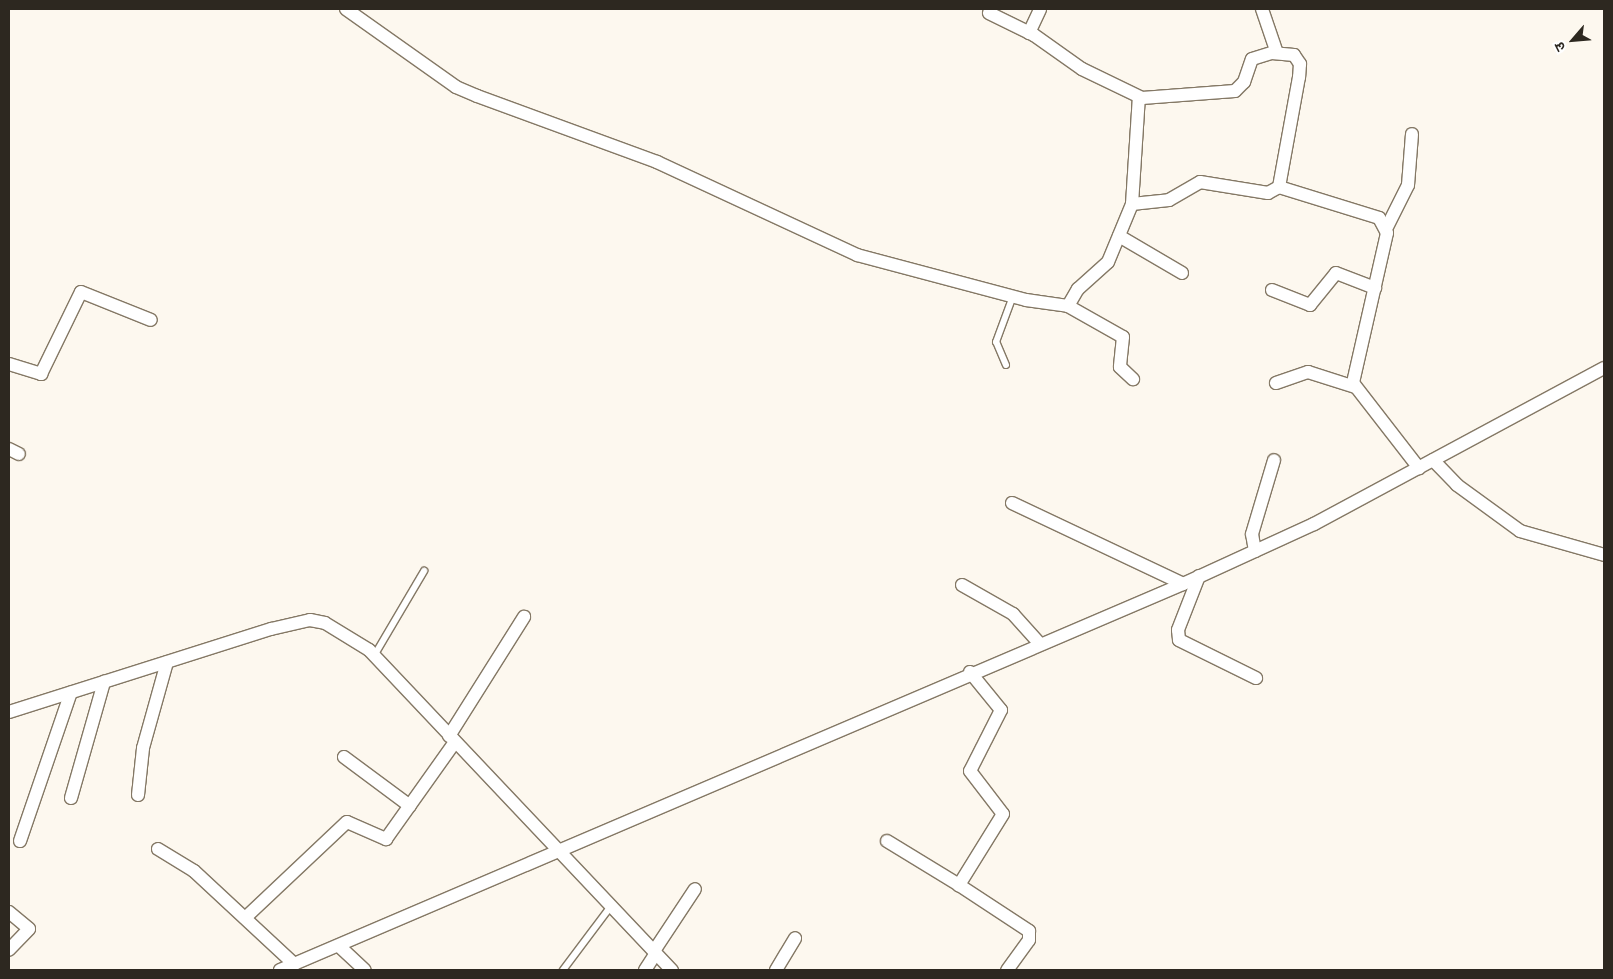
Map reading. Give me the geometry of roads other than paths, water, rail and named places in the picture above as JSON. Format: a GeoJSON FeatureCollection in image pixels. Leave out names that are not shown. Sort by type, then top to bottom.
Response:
{"type":"FeatureCollection","features":[{"type":"Feature","properties":{"kind":"street"},"geometry":{"type":"LineString","coordinates":[[346,9],[456,87],[657,162],[857,255],[1013,296],[1068,306],[1123,337],[1120,367],[1133,379]]}},
{"type":"Feature","properties":{"kind":"street"},"geometry":{"type":"LineString","coordinates":[[1029,33],[1040,9]]}},
{"type":"Feature","properties":{"kind":"street"},"geometry":{"type":"LineString","coordinates":[[1262,9],[1277,53]]}},
{"type":"Feature","properties":{"kind":"street"},"geometry":{"type":"LineString","coordinates":[[989,13],[1029,33],[1082,69],[1139,97],[1235,91],[1244,82],[1252,59],[1277,53],[1294,55],[1300,64],[1279,187]]}},
{"type":"Feature","properties":{"kind":"street"},"geometry":{"type":"LineString","coordinates":[[1068,306],[1078,289],[1108,262],[1132,204],[1139,97]]}},
{"type":"Feature","properties":{"kind":"street"},"geometry":{"type":"LineString","coordinates":[[1412,134],[1408,185],[1386,226],[1375,288],[1353,375],[1355,388],[1419,468]]}},
{"type":"Feature","properties":{"kind":"street"},"geometry":{"type":"LineString","coordinates":[[1132,204],[1169,200],[1200,182],[1268,193],[1279,187],[1379,218],[1386,226]]}},
{"type":"Feature","properties":{"kind":"street"},"geometry":{"type":"LineString","coordinates":[[1119,236],[1182,273]]}},
{"type":"Feature","properties":{"kind":"street"},"geometry":{"type":"LineString","coordinates":[[1272,290],[1310,305],[1336,273],[1375,288]]}},
{"type":"Feature","properties":{"kind":"street"},"geometry":{"type":"LineString","coordinates":[[9,364],[41,374],[81,292],[151,320]]}},
{"type":"Feature","properties":{"kind":"street"},"geometry":{"type":"LineString","coordinates":[[280,970],[970,672],[1183,584],[1255,551],[1419,468],[1604,368]]}},
{"type":"Feature","properties":{"kind":"street"},"geometry":{"type":"LineString","coordinates":[[1276,383],[1308,372],[1355,388]]}},
{"type":"Feature","properties":{"kind":"street"},"geometry":{"type":"LineString","coordinates":[[1255,551],[1252,534],[1274,460]]}},
{"type":"Feature","properties":{"kind":"street"},"geometry":{"type":"LineString","coordinates":[[1433,460],[1457,485],[1520,531],[1604,555]]}},
{"type":"Feature","properties":{"kind":"street"},"geometry":{"type":"LineString","coordinates":[[1012,503],[1183,584]]}},
{"type":"Feature","properties":{"kind":"street"},"geometry":{"type":"LineString","coordinates":[[1199,576],[1178,630],[1179,640],[1256,678]]}},
{"type":"Feature","properties":{"kind":"street"},"geometry":{"type":"LineString","coordinates":[[962,584],[1013,614],[1039,643]]}},
{"type":"Feature","properties":{"kind":"street"},"geometry":{"type":"LineString","coordinates":[[245,918],[347,822],[354,821],[384,840],[410,806],[524,617]]}},
{"type":"Feature","properties":{"kind":"street"},"geometry":{"type":"LineString","coordinates":[[9,712],[167,662],[310,620],[343,632],[376,652],[611,906],[657,947],[672,970]]}},
{"type":"Feature","properties":{"kind":"street"},"geometry":{"type":"LineString","coordinates":[[138,794],[143,748],[167,662]]}},
{"type":"Feature","properties":{"kind":"street"},"geometry":{"type":"LineString","coordinates":[[959,885],[1003,814],[971,775],[970,767],[1001,710],[970,672]]}},
{"type":"Feature","properties":{"kind":"street"},"geometry":{"type":"LineString","coordinates":[[71,798],[104,682]]}},
{"type":"Feature","properties":{"kind":"street"},"geometry":{"type":"LineString","coordinates":[[20,841],[71,692]]}},
{"type":"Feature","properties":{"kind":"street"},"geometry":{"type":"LineString","coordinates":[[344,757],[410,806]]}},
{"type":"Feature","properties":{"kind":"street"},"geometry":{"type":"LineString","coordinates":[[887,841],[959,885],[1029,932],[1029,940],[1007,970]]}},
{"type":"Feature","properties":{"kind":"street"},"geometry":{"type":"LineString","coordinates":[[158,849],[194,871],[294,964]]}},
{"type":"Feature","properties":{"kind":"street"},"geometry":{"type":"LineString","coordinates":[[645,970],[657,947],[695,889]]}},
{"type":"Feature","properties":{"kind":"street"},"geometry":{"type":"LineString","coordinates":[[9,912],[29,929],[9,950]]}},
{"type":"Feature","properties":{"kind":"street"},"geometry":{"type":"LineString","coordinates":[[776,970],[795,938]]}},
{"type":"Feature","properties":{"kind":"street"},"geometry":{"type":"LineString","coordinates":[[339,946],[365,970]]}},
{"type":"Feature","properties":{"kind":"lane"},"geometry":{"type":"LineString","coordinates":[[1006,365],[996,342],[1013,296]]}},
{"type":"Feature","properties":{"kind":"lane"},"geometry":{"type":"LineString","coordinates":[[376,652],[424,571]]}},
{"type":"Feature","properties":{"kind":"lane"},"geometry":{"type":"LineString","coordinates":[[563,970],[611,906]]}}]}
